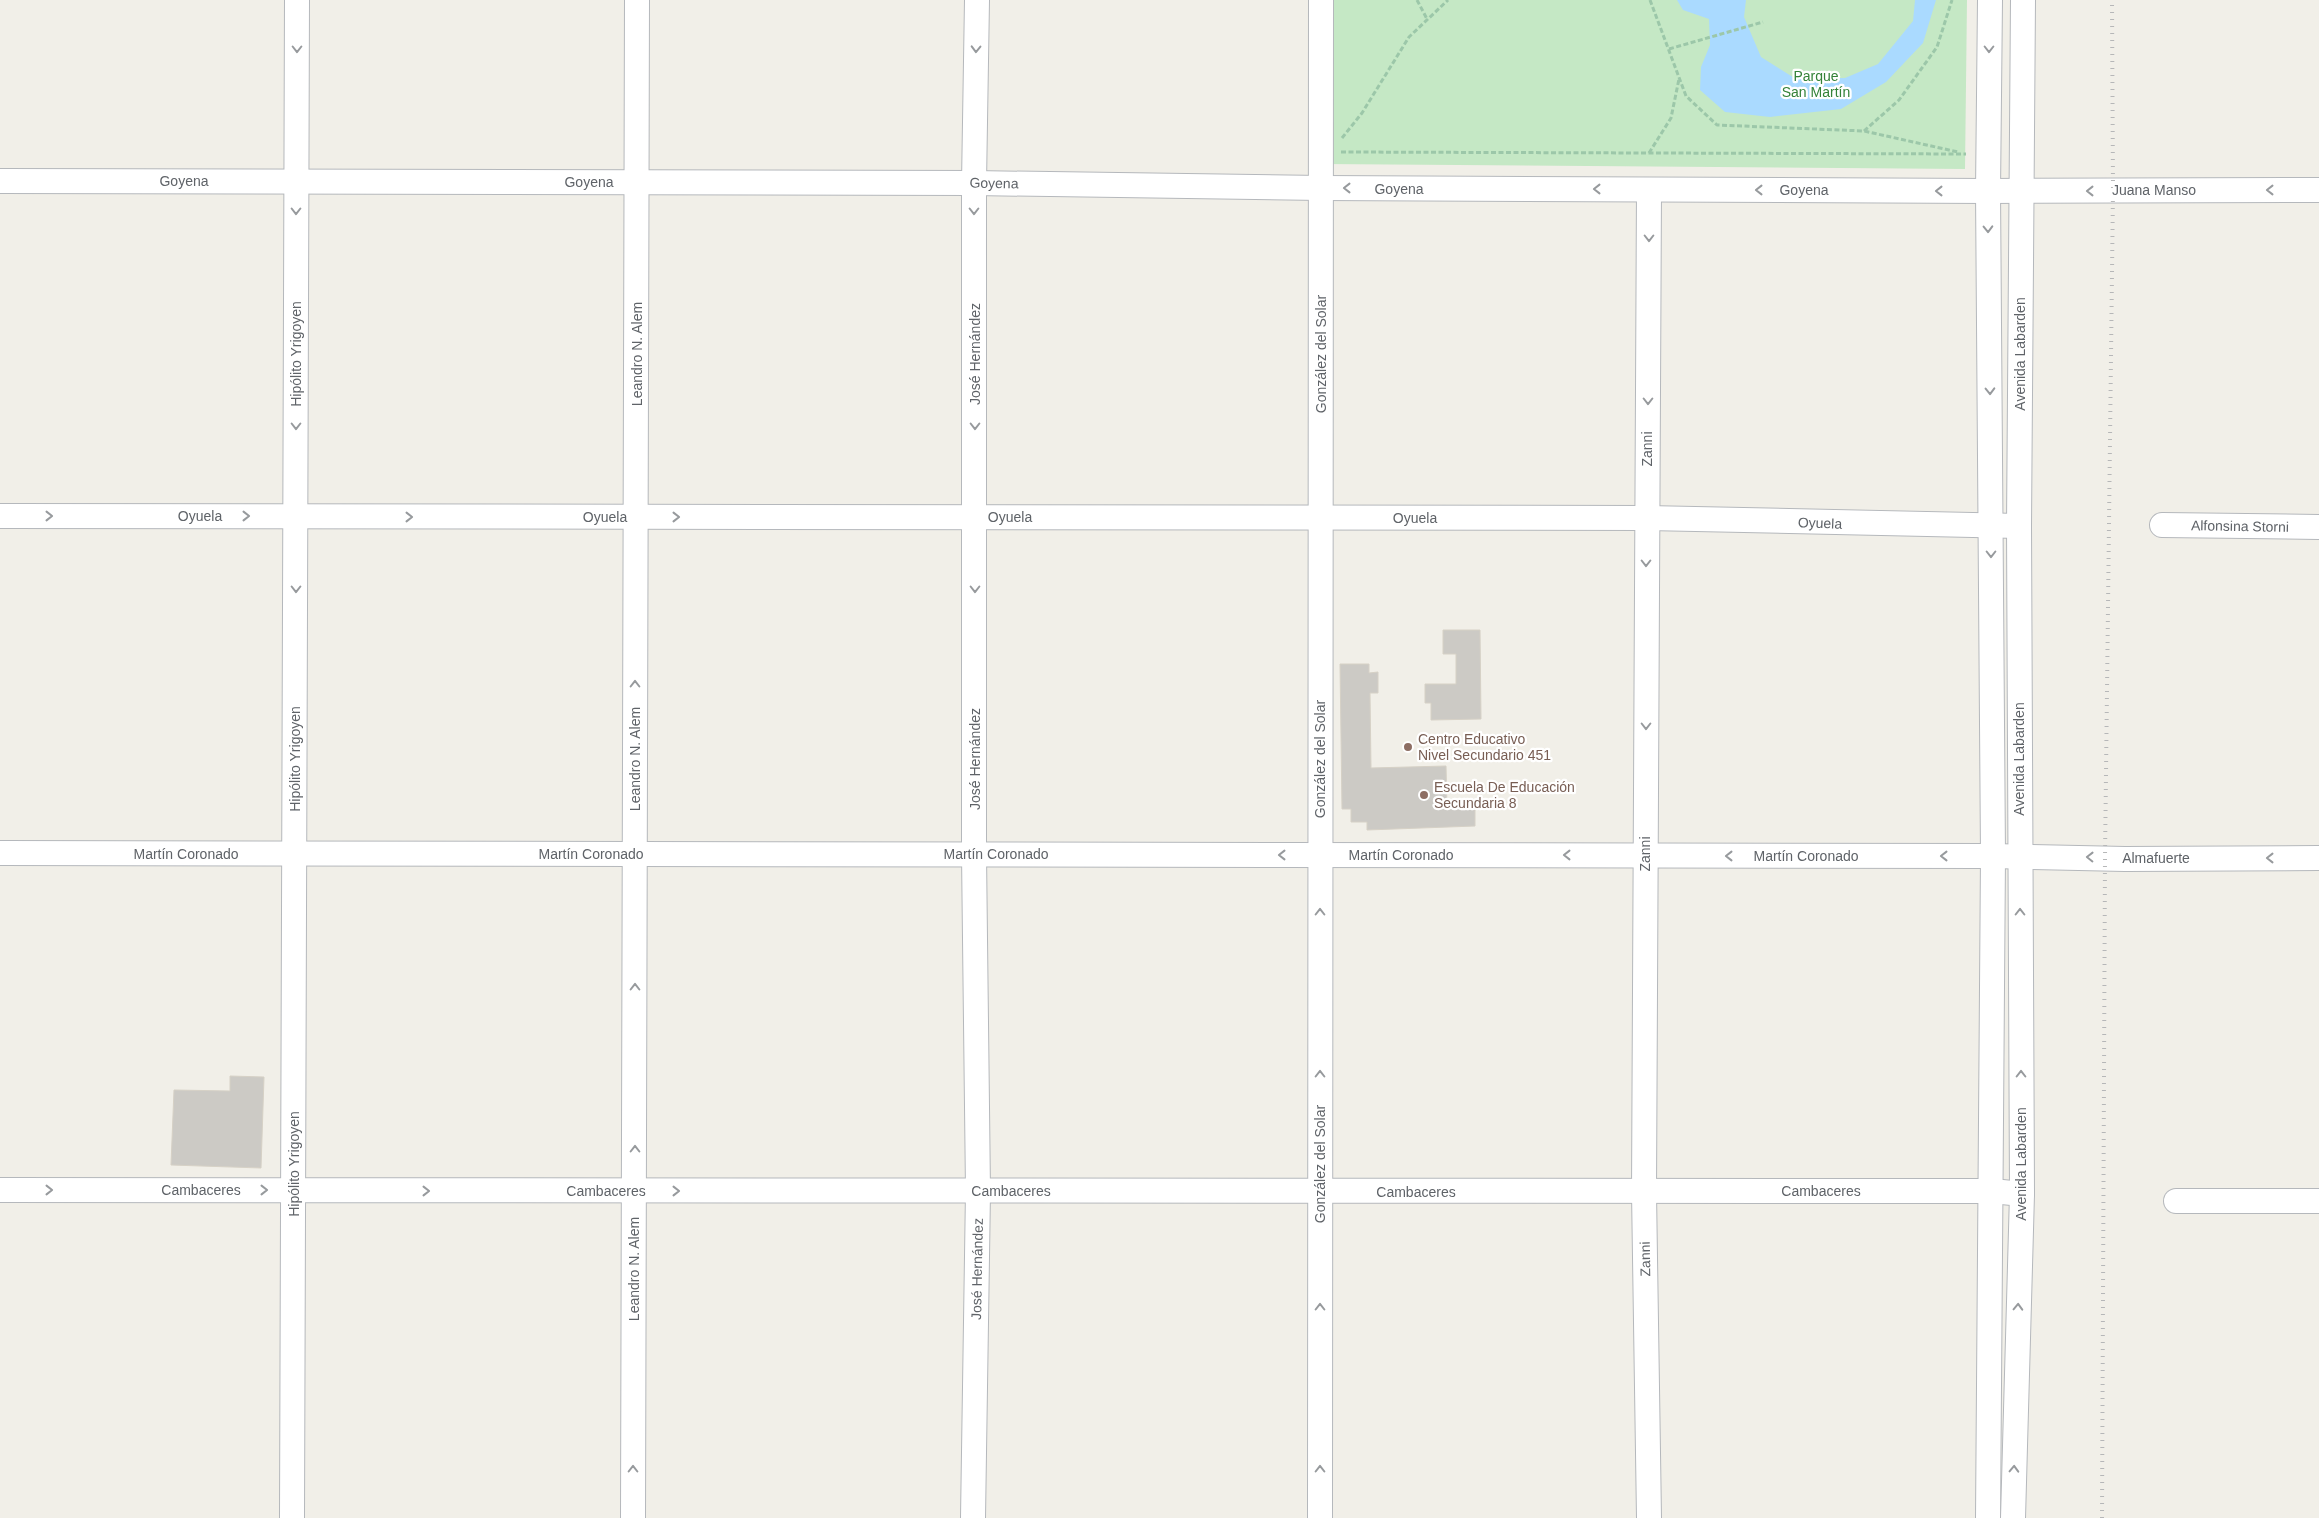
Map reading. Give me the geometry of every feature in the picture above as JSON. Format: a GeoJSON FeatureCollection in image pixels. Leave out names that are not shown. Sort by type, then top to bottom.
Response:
{"type":"FeatureCollection","features":[{"type":"Feature","properties":{"kind":"street","name":"Hipólito Yrigoyen"},"geometry":{"type":"LineString","coordinates":[[292,1518],[297,0]]}},
{"type":"Feature","properties":{"kind":"street","name":"Leandro N. Alem"},"geometry":{"type":"LineString","coordinates":[[633,1518],[637,0]]}},
{"type":"Feature","properties":{"kind":"street","name":"José Hernández"},"geometry":{"type":"LineString","coordinates":[[973,1518],[978,1191],[974,854],[976,517],[974,183],[977,0]]}},
{"type":"Feature","properties":{"kind":"street","name":"González del Solar"},"geometry":{"type":"LineString","coordinates":[[1320,1518],[1321,0]]}},
{"type":"Feature","properties":{"kind":"street","name":"Avenida Labarden"},"geometry":{"type":"LineString","coordinates":[[1988,1518],[1992,1191],[1993,856],[1988,191],[1990,0]]}},
{"type":"Feature","properties":{"kind":"street","name":"Avenida Labarden"},"geometry":{"type":"LineString","coordinates":[[2013,1518],[2022,1194],[2019,526],[2023,0]]}},
{"type":"Feature","properties":{"kind":"street","name":"Goyena"},"geometry":{"type":"LineString","coordinates":[[0,181],[974,183],[1321,188],[1988,191]]}},
{"type":"Feature","properties":{"kind":"street","name":"Zanni"},"geometry":{"type":"LineString","coordinates":[[1649,190],[1644,1192],[1650,1518]]}},
{"type":"Feature","properties":{"kind":"street","name":"Juana Manso"},"geometry":{"type":"LineString","coordinates":[[1988,191],[2319,190]]}},
{"type":"Feature","properties":{"kind":"street","name":"Oyuela"},"geometry":{"type":"LineString","coordinates":[[0,516],[1647,518],[1991,527],[2019,526]]}},
{"type":"Feature","properties":{"kind":"street","name":"Alfonsina Storni"},"geometry":{"type":"LineString","coordinates":[[2162,525],[2319,527]]}},
{"type":"Feature","properties":{"kind":"street","name":"Martín Coronado"},"geometry":{"type":"LineString","coordinates":[[0,853],[1993,856]]}},
{"type":"Feature","properties":{"kind":"street","name":"Almafuerte"},"geometry":{"type":"LineString","coordinates":[[1993,856],[2125,859],[2319,858]]}},
{"type":"Feature","properties":{"kind":"street","name":"Cambaceres"},"geometry":{"type":"LineString","coordinates":[[0,1190],[1992,1191],[2022,1194]]}},
{"type":"Feature","properties":{"kind":"street"},"geometry":{"type":"LineString","coordinates":[[2176,1201],[2319,1201]]}},
{"type":"Feature","properties":{"kind":"path"},"geometry":{"type":"LineString","coordinates":[[1417,0],[1427,20]]}},
{"type":"Feature","properties":{"kind":"path"},"geometry":{"type":"LineString","coordinates":[[1321,152],[1336,145],[1362,113],[1409,37],[1448,0]]}},
{"type":"Feature","properties":{"kind":"path"},"geometry":{"type":"LineString","coordinates":[[1321,152],[1966,154],[1864,131],[1717,125],[1686,96],[1650,0]]}},
{"type":"Feature","properties":{"kind":"path"},"geometry":{"type":"LineString","coordinates":[[1864,131],[1899,100],[1937,47],[1952,0]]}},
{"type":"Feature","properties":{"kind":"path"},"geometry":{"type":"LineString","coordinates":[[1669,49],[1763,22]]}},
{"type":"Feature","properties":{"kind":"path"},"geometry":{"type":"LineString","coordinates":[[1649,153],[1671,118],[1679,77]]}},
{"type":"Feature","properties":{"kind":"green space","name":"Parque San Martín"},"geometry":{"type":"Polygon","coordinates":[[[1323,0],[1967,0],[1965,169],[1321,164],[1323,0]]]}},
{"type":"Feature","properties":{"kind":"water"},"geometry":{"type":"Polygon","coordinates":[[[1677,0],[1746,0],[1744,17],[1761,57],[1796,79],[1845,78],[1878,64],[1913,21],[1915,0],[1936,0],[1923,43],[1886,82],[1841,109],[1770,117],[1725,112],[1700,90],[1701,67],[1710,45],[1709,19],[1683,10],[1677,0]]]}},
{"type":"Feature","properties":{"kind":"building"},"geometry":{"type":"Polygon","coordinates":[[[1443,630],[1480,630],[1481,719],[1431,720],[1431,703],[1425,703],[1425,684],[1456,684],[1456,654],[1443,654],[1443,630]]]}},
{"type":"Feature","properties":{"kind":"building"},"geometry":{"type":"Polygon","coordinates":[[[1340,664],[1369,664],[1369,673],[1378,672],[1378,693],[1370,693],[1371,768],[1446,766],[1447,807],[1475,807],[1475,826],[1367,830],[1367,822],[1351,822],[1351,809],[1342,809],[1340,664]]]}},
{"type":"Feature","properties":{"kind":"building"},"geometry":{"type":"Polygon","coordinates":[[[230,1076],[264,1077],[261,1168],[171,1165],[174,1090],[230,1091],[230,1076]]]}},
{"type":"Feature","properties":{"kind":"railway"},"geometry":{"type":"LineString","coordinates":[[2102,1518],[2105,857],[2113,190],[2112,0]]}},
{"type":"Feature","properties":{"kind":"place","name":"Centro Educativo Nivel Secundario 451"},"geometry":{"type":"Point","coordinates":[1408,747]}},
{"type":"Feature","properties":{"kind":"place","name":"Escuela De Educación Secundaria 8"},"geometry":{"type":"Point","coordinates":[1424,795]}}]}
